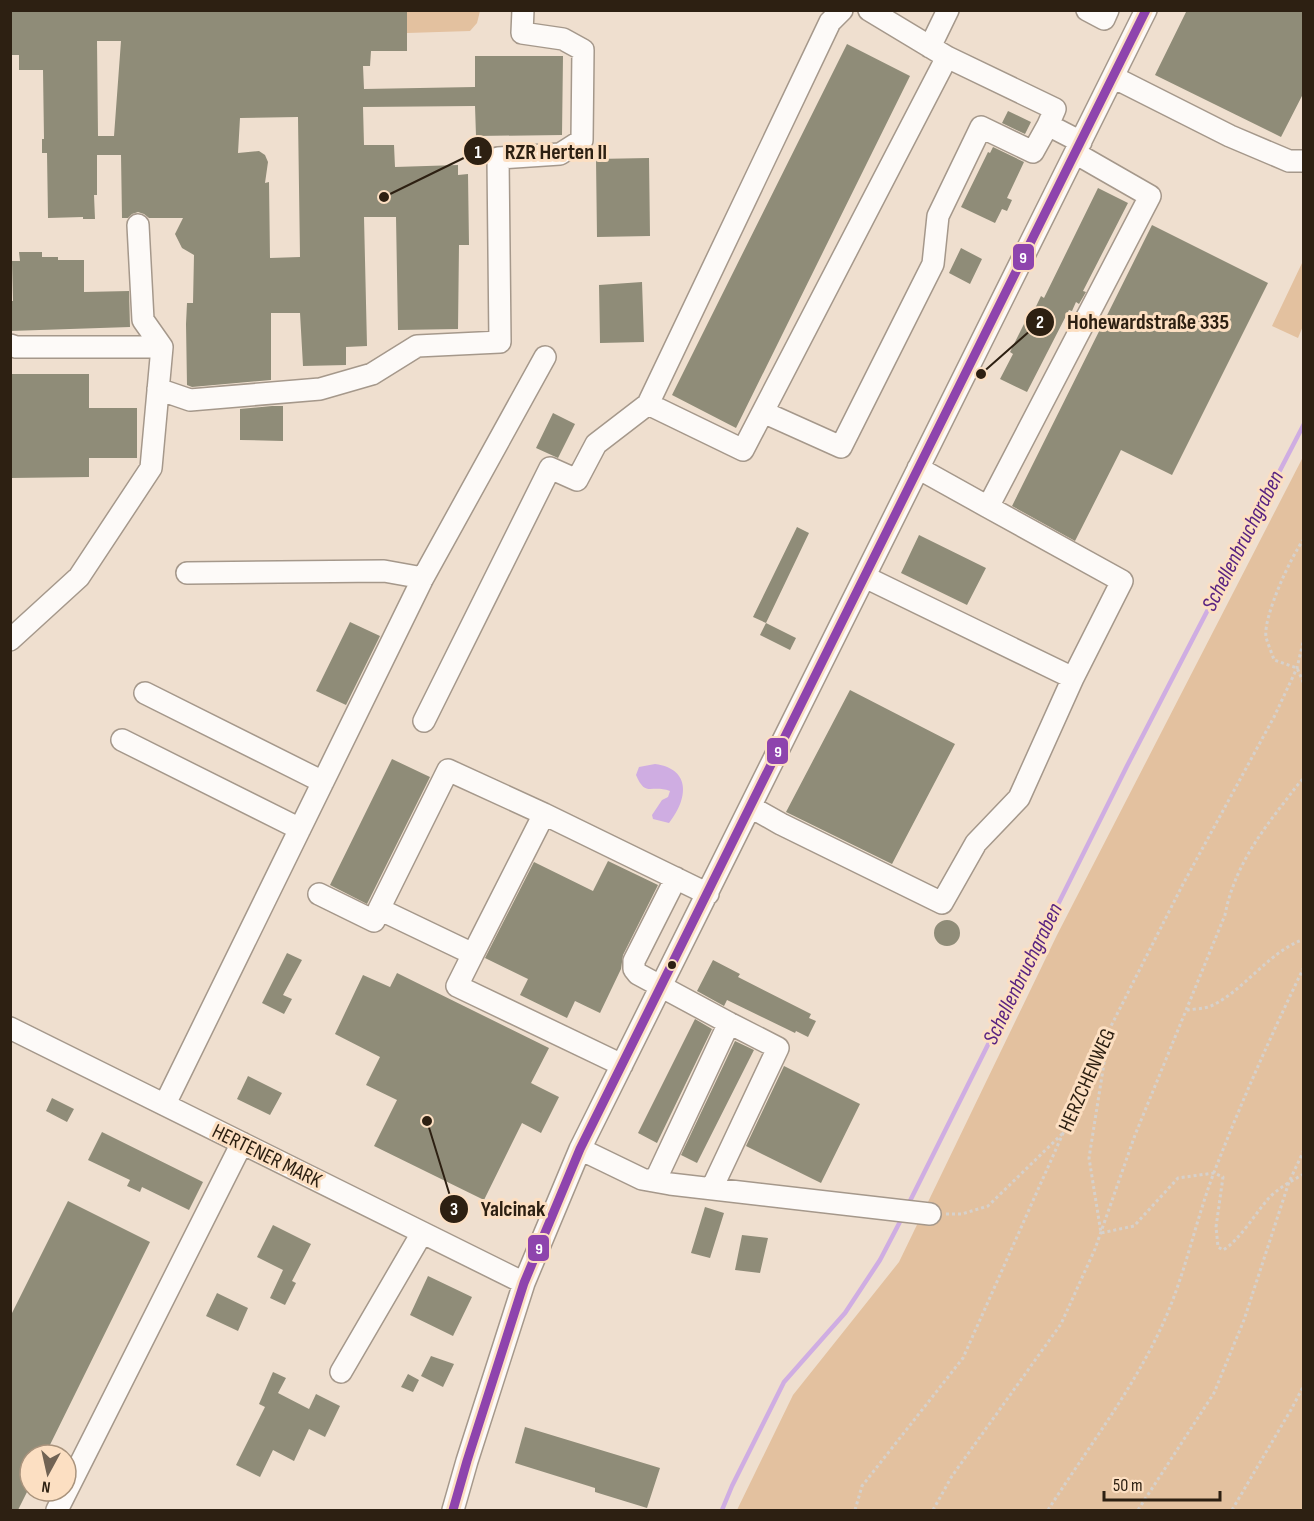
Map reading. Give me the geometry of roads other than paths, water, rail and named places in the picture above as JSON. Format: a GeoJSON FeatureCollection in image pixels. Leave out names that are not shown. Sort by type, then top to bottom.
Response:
{"type":"FeatureCollection","features":[{"type":"Feature","properties":{"kind":"street"},"geometry":{"type":"LineString","coordinates":[[158,389],[190,400],[320,389],[372,374],[417,346],[500,342],[498,158],[560,154],[582,140],[583,50],[563,39],[522,33],[523,10]]}},
{"type":"Feature","properties":{"kind":"street"},"geometry":{"type":"LineString","coordinates":[[424,721],[550,468],[577,480],[596,444],[648,404],[830,22],[842,10]]}},
{"type":"Feature","properties":{"kind":"street"},"geometry":{"type":"LineString","coordinates":[[762,412],[841,447],[933,264],[938,216],[981,127],[1033,152],[1055,109],[939,52],[868,10]]}},
{"type":"Feature","properties":{"kind":"street"},"geometry":{"type":"LineString","coordinates":[[648,404],[743,450],[939,52],[948,10]]}},
{"type":"Feature","properties":{"kind":"street"},"geometry":{"type":"LineString","coordinates":[[1087,10],[1104,19],[1108,10]]}},
{"type":"Feature","properties":{"kind":"street"},"geometry":{"type":"LineString","coordinates":[[453,1510],[473,1462],[524,1283],[580,1149],[1146,10]]}},
{"type":"Feature","properties":{"kind":"street"},"geometry":{"type":"LineString","coordinates":[[1113,76],[1230,136],[1289,161],[1304,161]]}},
{"type":"Feature","properties":{"kind":"street"},"geometry":{"type":"LineString","coordinates":[[988,507],[1150,196],[1048,125]]}},
{"type":"Feature","properties":{"kind":"street"},"geometry":{"type":"LineString","coordinates":[[10,640],[79,577],[151,468],[162,347],[143,320],[138,225]]}},
{"type":"Feature","properties":{"kind":"street"},"geometry":{"type":"LineString","coordinates":[[10,345],[16,347],[162,347]]}},
{"type":"Feature","properties":{"kind":"street"},"geometry":{"type":"LineString","coordinates":[[165,1104],[423,578],[545,357]]}},
{"type":"Feature","properties":{"kind":"street"},"geometry":{"type":"LineString","coordinates":[[751,807],[942,903],[976,843],[1019,798],[1073,678],[1122,581],[918,468]]}},
{"type":"Feature","properties":{"kind":"street"},"geometry":{"type":"LineString","coordinates":[[187,573],[384,571],[423,578]]}},
{"type":"Feature","properties":{"kind":"street"},"geometry":{"type":"LineString","coordinates":[[865,577],[1073,678]]}},
{"type":"Feature","properties":{"kind":"street"},"geometry":{"type":"LineString","coordinates":[[145,693],[323,782]]}},
{"type":"Feature","properties":{"kind":"street"},"geometry":{"type":"LineString","coordinates":[[122,740],[300,829]]}},
{"type":"Feature","properties":{"kind":"street"},"geometry":{"type":"LineString","coordinates":[[319,894],[374,921],[447,770],[544,814],[708,894]]}},
{"type":"Feature","properties":{"kind":"street"},"geometry":{"type":"LineString","coordinates":[[544,814],[457,986],[622,1065]]}},
{"type":"Feature","properties":{"kind":"street"},"geometry":{"type":"LineString","coordinates":[[676,878],[634,962],[634,969],[638,974],[778,1048],[712,1188]]}},
{"type":"Feature","properties":{"kind":"street"},"geometry":{"type":"LineString","coordinates":[[380,909],[473,954]]}},
{"type":"Feature","properties":{"kind":"street"},"geometry":{"type":"LineString","coordinates":[[654,1181],[729,1023]]}},
{"type":"Feature","properties":{"kind":"street","name":"HERTENER MARK"},"geometry":{"type":"LineString","coordinates":[[10,1028],[524,1283]]}},
{"type":"Feature","properties":{"kind":"street"},"geometry":{"type":"LineString","coordinates":[[57,1510],[242,1143]]}},
{"type":"Feature","properties":{"kind":"street"},"geometry":{"type":"LineString","coordinates":[[580,1149],[642,1179],[930,1214]]}},
{"type":"Feature","properties":{"kind":"street"},"geometry":{"type":"LineString","coordinates":[[340,1372],[422,1233]]}},
{"type":"Feature","properties":{"kind":"waterway","name":"Schellenbruchgraben"},"geometry":{"type":"LineString","coordinates":[[908,1205],[1127,766],[1304,424]]}},
{"type":"Feature","properties":{"kind":"waterway","name":"Schellenbruchgraben"},"geometry":{"type":"LineString","coordinates":[[722,1510],[784,1382],[845,1313],[880,1260],[903,1216]]}},
{"type":"Feature","properties":{"kind":"place","name":"RZR Herten II"},"geometry":{"type":"Point","coordinates":[384,197]}},
{"type":"Feature","properties":{"kind":"place","name":"Hohewardstraße 335"},"geometry":{"type":"Point","coordinates":[981,374]}},
{"type":"Feature","properties":{"kind":"place","name":"Yalcinak"},"geometry":{"type":"Point","coordinates":[427,1121]}}]}
